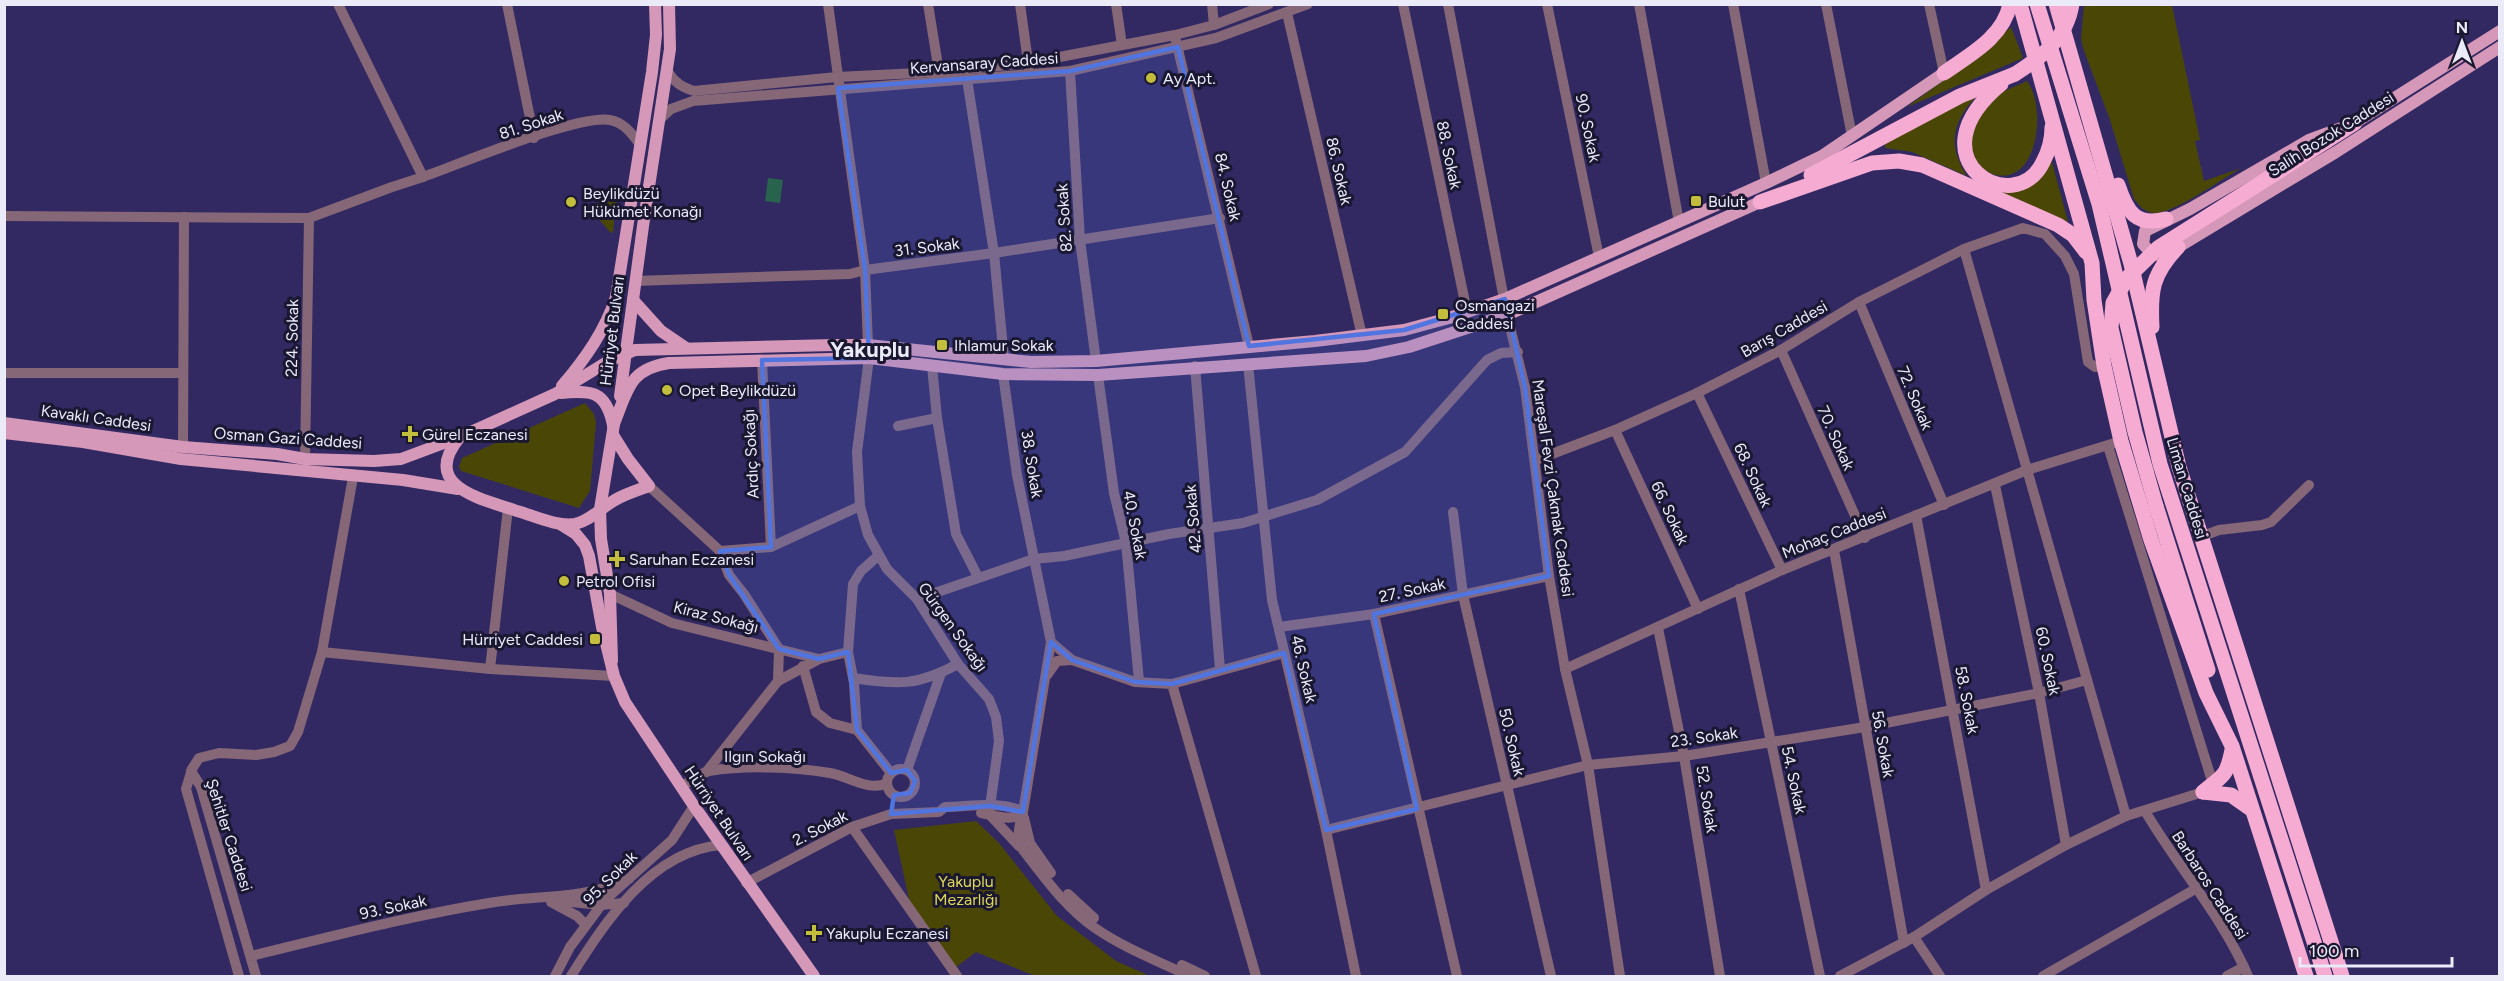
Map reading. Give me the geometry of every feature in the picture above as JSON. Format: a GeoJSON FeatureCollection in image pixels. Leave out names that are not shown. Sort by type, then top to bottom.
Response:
{"type":"FeatureCollection","features":[{"type":"Feature","properties":{"kind":"highway"},"geometry":{"type":"LineString","coordinates":[[1944,73],[1988,41],[2004,22],[2010,4]]}},
{"type":"Feature","properties":{"kind":"highway"},"geometry":{"type":"LineString","coordinates":[[2020,4],[2092,263],[2094,300],[2115,443],[2206,693],[2232,746],[2227,772],[2208,788]]}},
{"type":"Feature","properties":{"kind":"highway","name":"Liman Caddesi"},"geometry":{"type":"LineString","coordinates":[[2037,4],[2098,204],[2160,464],[2325,976]]}},
{"type":"Feature","properties":{"kind":"highway","name":"Liman Caddesi"},"geometry":{"type":"LineString","coordinates":[[2056,4],[2131,264],[2179,467],[2342,976]]}},
{"type":"Feature","properties":{"kind":"highway"},"geometry":{"type":"LineString","coordinates":[[2049,103],[2052,131],[2049,152],[2040,169],[2028,180],[2000,186],[1985,180],[1971,168],[1965,153],[1964,139],[1968,123],[1975,110],[1988,96],[2037,60],[2056,41],[2068,23],[2072,4]]}},
{"type":"Feature","properties":{"kind":"highway"},"geometry":{"type":"LineString","coordinates":[[1760,202],[1960,96],[2015,74]]}},
{"type":"Feature","properties":{"kind":"highway"},"geometry":{"type":"LineString","coordinates":[[2079,84],[2095,114],[2122,197],[2130,212],[2140,220],[2150,222],[2166,219]]}},
{"type":"Feature","properties":{"kind":"highway"},"geometry":{"type":"LineString","coordinates":[[2306,976],[2156,506],[2135,432],[2111,328],[2113,303],[2127,278],[2159,247],[2355,123]]}},
{"type":"Feature","properties":{"kind":"highway"},"geometry":{"type":"LineString","coordinates":[[1760,202],[1872,163],[1899,161],[1922,165],[2058,225],[2073,235],[2092,263]]}},
{"type":"Feature","properties":{"kind":"highway"},"geometry":{"type":"LineString","coordinates":[[2154,369],[2152,288],[2158,272],[2178,248]]}},
{"type":"Feature","properties":{"kind":"highway"},"geometry":{"type":"LineString","coordinates":[[2208,788],[2231,795],[2252,809]]}},
{"type":"Feature","properties":{"kind":"main road","name":"Hürriyet Bulvarı"},"geometry":{"type":"LineString","coordinates":[[555,394],[589,353],[609,318],[621,273],[656,35],[655,4]]}},
{"type":"Feature","properties":{"kind":"main road","name":"Hürriyet Bulvarı"},"geometry":{"type":"LineString","coordinates":[[669,4],[670,49],[635,281],[622,387],[600,509],[601,539],[610,594],[614,676],[625,702],[641,729],[746,883],[814,976]]}},
{"type":"Feature","properties":{"kind":"main road","name":"Salih Bozok Caddesi"},"geometry":{"type":"LineString","coordinates":[[2499,31],[2355,123],[2308,140],[2190,209],[2145,231],[2143,244],[2152,254],[2159,255],[2178,248],[2336,152],[2499,47]]}},
{"type":"Feature","properties":{"kind":"main road"},"geometry":{"type":"LineString","coordinates":[[555,394],[583,391],[592,392],[603,399],[610,409],[613,430],[628,459],[649,486],[617,498],[582,522],[560,524],[488,502],[458,489],[452,482],[446,466],[451,447],[460,437],[555,394],[607,362],[638,350],[687,348],[868,352],[1031,362],[1095,361],[1404,330],[1505,299],[1766,183],[1822,156],[1944,73]]}},
{"type":"Feature","properties":{"kind":"main road"},"geometry":{"type":"LineString","coordinates":[[613,430],[633,379],[652,366],[669,363],[762,360],[868,352],[932,366],[1003,374],[1098,375],[1195,366],[1366,356],[1409,348],[1507,315],[1760,202]]}},
{"type":"Feature","properties":{"kind":"main road"},"geometry":{"type":"LineString","coordinates":[[633,300],[662,331],[687,348]]}},
{"type":"Feature","properties":{"kind":"main road"},"geometry":{"type":"LineString","coordinates":[[1248,364],[1249,346]]}},
{"type":"Feature","properties":{"kind":"main road"},"geometry":{"type":"LineString","coordinates":[[1095,361],[1098,375]]}},
{"type":"Feature","properties":{"kind":"main road","name":"Kavaklı Caddesi"},"geometry":{"type":"LineString","coordinates":[[4,423],[182,453]]}},
{"type":"Feature","properties":{"kind":"main road","name":"Kavaklı Caddesi"},"geometry":{"type":"LineString","coordinates":[[4,433],[182,453]]}},
{"type":"Feature","properties":{"kind":"main road","name":"Osman Gazi Caddesi"},"geometry":{"type":"LineString","coordinates":[[182,453],[277,454],[305,459],[374,461],[401,459],[460,437]]}},
{"type":"Feature","properties":{"kind":"main road","name":"Osman Gazi Caddesi"},"geometry":{"type":"LineString","coordinates":[[182,453],[305,472],[403,480],[458,489]]}},
{"type":"Feature","properties":{"kind":"main road"},"geometry":{"type":"LineString","coordinates":[[305,459],[305,472]]}},
{"type":"Feature","properties":{"kind":"main road","name":"Hürriyet Bulvarı"},"geometry":{"type":"LineString","coordinates":[[560,524],[576,534],[585,544],[593,574],[602,627],[612,661]]}},
{"type":"Feature","properties":{"kind":"main road"},"geometry":{"type":"LineString","coordinates":[[593,574],[596,581],[610,594]]}},
{"type":"Feature","properties":{"kind":"street"},"geometry":{"type":"LineString","coordinates":[[338,4],[423,177]]}},
{"type":"Feature","properties":{"kind":"street"},"geometry":{"type":"LineString","coordinates":[[507,4],[534,138]]}},
{"type":"Feature","properties":{"kind":"street","name":"Gürgen Sokağı"},"geometry":{"type":"LineString","coordinates":[[828,4],[837,83],[865,270],[868,352],[857,452],[860,506],[868,535],[887,569],[916,599],[958,664],[989,699],[996,717],[999,741],[989,810]]}},
{"type":"Feature","properties":{"kind":"street"},"geometry":{"type":"LineString","coordinates":[[928,4],[938,77]]}},
{"type":"Feature","properties":{"kind":"street"},"geometry":{"type":"LineString","coordinates":[[1020,4],[1030,76]]}},
{"type":"Feature","properties":{"kind":"street"},"geometry":{"type":"LineString","coordinates":[[1116,4],[1122,45]]}},
{"type":"Feature","properties":{"kind":"street"},"geometry":{"type":"LineString","coordinates":[[1212,4],[1214,25]]}},
{"type":"Feature","properties":{"kind":"street","name":"Kervansaray Caddesi"},"geometry":{"type":"LineString","coordinates":[[667,70],[676,82],[694,91],[938,77],[1028,63],[1174,35],[1214,25],[1269,4]]}},
{"type":"Feature","properties":{"kind":"street","name":"Kervansaray Caddesi"},"geometry":{"type":"LineString","coordinates":[[938,77],[967,79],[1030,76],[1070,71],[1216,38],[1308,4]]}},
{"type":"Feature","properties":{"kind":"street","name":"88. Sokak"},"geometry":{"type":"LineString","coordinates":[[1403,4],[1467,312]]}},
{"type":"Feature","properties":{"kind":"street","name":"Mareşal Fevzi Çakmak Caddesi"},"geometry":{"type":"LineString","coordinates":[[1448,4],[1507,315],[1518,352],[1536,460],[1549,576],[1565,669],[1588,765],[1620,976]]}},
{"type":"Feature","properties":{"kind":"street","name":"90. Sokak"},"geometry":{"type":"LineString","coordinates":[[1547,4],[1599,257]]}},
{"type":"Feature","properties":{"kind":"street"},"geometry":{"type":"LineString","coordinates":[[1639,4],[1679,222]]}},
{"type":"Feature","properties":{"kind":"street"},"geometry":{"type":"LineString","coordinates":[[1732,4],[1766,183]]}},
{"type":"Feature","properties":{"kind":"street"},"geometry":{"type":"LineString","coordinates":[[1826,4],[1852,136]]}},
{"type":"Feature","properties":{"kind":"street"},"geometry":{"type":"LineString","coordinates":[[1929,4],[1944,73]]}},
{"type":"Feature","properties":{"kind":"street","name":"86. Sokak"},"geometry":{"type":"LineString","coordinates":[[1287,13],[1362,336]]}},
{"type":"Feature","properties":{"kind":"street","name":"84. Sokak"},"geometry":{"type":"LineString","coordinates":[[1174,35],[1179,47],[1249,346]]}},
{"type":"Feature","properties":{"kind":"street","name":"82. Sokak"},"geometry":{"type":"LineString","coordinates":[[1070,71],[1080,240],[1095,361]]}},
{"type":"Feature","properties":{"kind":"street"},"geometry":{"type":"LineString","coordinates":[[967,79],[994,253],[1004,359]]}},
{"type":"Feature","properties":{"kind":"street","name":"Kervansaray Caddesi"},"geometry":{"type":"LineString","coordinates":[[659,120],[671,109],[693,101],[837,83]]}},
{"type":"Feature","properties":{"kind":"street","name":"81. Sokak"},"geometry":{"type":"LineString","coordinates":[[309,218],[534,138],[598,119],[613,120],[628,129],[641,146]]}},
{"type":"Feature","properties":{"kind":"street"},"geometry":{"type":"LineString","coordinates":[[4,216],[309,218]]}},
{"type":"Feature","properties":{"kind":"street"},"geometry":{"type":"LineString","coordinates":[[182,453],[184,217]]}},
{"type":"Feature","properties":{"kind":"street","name":"224. Sokak"},"geometry":{"type":"LineString","coordinates":[[305,459],[309,218]]}},
{"type":"Feature","properties":{"kind":"street","name":"31. Sokak"},"geometry":{"type":"LineString","coordinates":[[635,281],[850,274],[1220,218]]}},
{"type":"Feature","properties":{"kind":"street","name":"Barış Caddesi"},"geometry":{"type":"LineString","coordinates":[[1536,460],[1615,430],[1697,393],[1781,350],[1858,302],[1964,249],[2023,228],[2045,234],[2066,256],[2074,274],[2088,362],[2095,367],[2104,366]]}},
{"type":"Feature","properties":{"kind":"street"},"geometry":{"type":"LineString","coordinates":[[1964,249],[2126,816]]}},
{"type":"Feature","properties":{"kind":"street","name":"72. Sokak"},"geometry":{"type":"LineString","coordinates":[[1858,302],[1944,505]]}},
{"type":"Feature","properties":{"kind":"street","name":"70. Sokak"},"geometry":{"type":"LineString","coordinates":[[1781,350],[1865,538]]}},
{"type":"Feature","properties":{"kind":"street"},"geometry":{"type":"LineString","coordinates":[[916,599],[1034,559],[1064,556],[1265,517],[1317,501],[1405,452],[1487,360],[1501,353],[1518,352]]}},
{"type":"Feature","properties":{"kind":"street","name":"Ardıç Sokağı"},"geometry":{"type":"LineString","coordinates":[[762,360],[771,547]]}},
{"type":"Feature","properties":{"kind":"street","name":"46. Sokak"},"geometry":{"type":"LineString","coordinates":[[1248,364],[1272,600],[1326,830],[1356,976]]}},
{"type":"Feature","properties":{"kind":"street"},"geometry":{"type":"LineString","coordinates":[[932,366],[937,418],[956,534],[978,577]]}},
{"type":"Feature","properties":{"kind":"street","name":"42. Sokak"},"geometry":{"type":"LineString","coordinates":[[1195,366],[1220,669]]}},
{"type":"Feature","properties":{"kind":"street"},"geometry":{"type":"LineString","coordinates":[[4,373],[181,373]]}},
{"type":"Feature","properties":{"kind":"street","name":"38. Sokak"},"geometry":{"type":"LineString","coordinates":[[1003,374],[1017,475],[1051,642],[1018,833],[1018,841],[1023,850]]}},
{"type":"Feature","properties":{"kind":"street","name":"40. Sokak"},"geometry":{"type":"LineString","coordinates":[[1098,375],[1114,493],[1126,543],[1140,681]]}},
{"type":"Feature","properties":{"kind":"street","name":"68. Sokak"},"geometry":{"type":"LineString","coordinates":[[1697,393],[1782,570]]}},
{"type":"Feature","properties":{"kind":"street"},"geometry":{"type":"LineString","coordinates":[[898,426],[937,418]]}},
{"type":"Feature","properties":{"kind":"street","name":"66. Sokak"},"geometry":{"type":"LineString","coordinates":[[1615,430],[1698,609]]}},
{"type":"Feature","properties":{"kind":"street"},"geometry":{"type":"LineString","coordinates":[[1840,976],[1909,940],[1986,890],[2066,845],[2126,816],[2208,788],[2115,443]]}},
{"type":"Feature","properties":{"kind":"street","name":"Mohaç Caddesi"},"geometry":{"type":"LineString","coordinates":[[1565,669],[1782,570],[2028,470],[2115,443]]}},
{"type":"Feature","properties":{"kind":"street"},"geometry":{"type":"LineString","coordinates":[[191,771],[200,758],[219,753],[256,755],[291,746],[303,718],[322,652],[353,477]]}},
{"type":"Feature","properties":{"kind":"street","name":"60. Sokak"},"geometry":{"type":"LineString","coordinates":[[1995,485],[2039,693],[2066,845]]}},
{"type":"Feature","properties":{"kind":"street"},"geometry":{"type":"LineString","coordinates":[[2200,537],[2229,528],[2271,522],[2309,485]]}},
{"type":"Feature","properties":{"kind":"street"},"geometry":{"type":"LineString","coordinates":[[649,486],[720,551],[729,575],[779,649],[778,681]]}},
{"type":"Feature","properties":{"kind":"street"},"geometry":{"type":"LineString","coordinates":[[720,551],[771,547],[860,506]]}},
{"type":"Feature","properties":{"kind":"street"},"geometry":{"type":"LineString","coordinates":[[490,669],[508,508]]}},
{"type":"Feature","properties":{"kind":"street","name":"50. Sokak"},"geometry":{"type":"LineString","coordinates":[[1453,512],[1463,595],[1551,976]]}},
{"type":"Feature","properties":{"kind":"street","name":"58. Sokak"},"geometry":{"type":"LineString","coordinates":[[1916,516],[1954,708],[1986,890]]}},
{"type":"Feature","properties":{"kind":"street","name":"56. Sokak"},"geometry":{"type":"LineString","coordinates":[[1834,550],[1865,727],[1909,940]]}},
{"type":"Feature","properties":{"kind":"street"},"geometry":{"type":"LineString","coordinates":[[879,555],[861,571],[853,584],[848,652],[853,678],[857,730],[889,778],[889,790],[894,795],[907,795],[913,789],[915,781],[907,770],[898,769],[889,778]]}},
{"type":"Feature","properties":{"kind":"street","name":"27. Sokak"},"geometry":{"type":"LineString","coordinates":[[1279,627],[1374,614],[1549,576]]}},
{"type":"Feature","properties":{"kind":"street","name":"54. Sokak"},"geometry":{"type":"LineString","coordinates":[[1739,589],[1820,976]]}},
{"type":"Feature","properties":{"kind":"street","name":"Kiraz Sokağı"},"geometry":{"type":"LineString","coordinates":[[610,594],[672,623],[819,658]]}},
{"type":"Feature","properties":{"kind":"street"},"geometry":{"type":"LineString","coordinates":[[1374,614],[1417,808],[1458,976]]}},
{"type":"Feature","properties":{"kind":"street","name":"52. Sokak"},"geometry":{"type":"LineString","coordinates":[[1658,628],[1684,756],[1720,976]]}},
{"type":"Feature","properties":{"kind":"street"},"geometry":{"type":"LineString","coordinates":[[1051,642],[1072,660],[1135,682],[1172,684],[1284,653]]}},
{"type":"Feature","properties":{"kind":"street"},"geometry":{"type":"LineString","coordinates":[[322,652],[490,669],[614,676]]}},
{"type":"Feature","properties":{"kind":"street"},"geometry":{"type":"LineString","coordinates":[[707,771],[778,681],[819,658],[848,652]]}},
{"type":"Feature","properties":{"kind":"street"},"geometry":{"type":"LineString","coordinates":[[1046,678],[1057,661],[1072,660]]}},
{"type":"Feature","properties":{"kind":"street"},"geometry":{"type":"LineString","coordinates":[[853,678],[900,683],[931,678],[958,664]]}},
{"type":"Feature","properties":{"kind":"street"},"geometry":{"type":"LineString","coordinates":[[803,666],[816,711],[830,723],[857,730]]}},
{"type":"Feature","properties":{"kind":"street"},"geometry":{"type":"LineString","coordinates":[[907,770],[941,673]]}},
{"type":"Feature","properties":{"kind":"street","name":"23. Sokak"},"geometry":{"type":"LineString","coordinates":[[1326,830],[1588,765],[1684,756],[1865,727],[2039,693],[2087,680]]}},
{"type":"Feature","properties":{"kind":"street"},"geometry":{"type":"LineString","coordinates":[[1172,684],[1256,976]]}},
{"type":"Feature","properties":{"kind":"street","name":"Ilgın Sokağı"},"geometry":{"type":"LineString","coordinates":[[681,787],[707,771],[798,768],[833,773],[863,784],[881,786],[889,778]]}},
{"type":"Feature","properties":{"kind":"street","name":"Şehitler Caddesi"},"geometry":{"type":"LineString","coordinates":[[191,771],[201,787],[256,976]]}},
{"type":"Feature","properties":{"kind":"street","name":"Şehitler Caddesi"},"geometry":{"type":"LineString","coordinates":[[191,771],[186,789],[239,976]]}},
{"type":"Feature","properties":{"kind":"street"},"geometry":{"type":"LineString","coordinates":[[891,814],[894,795]]}},
{"type":"Feature","properties":{"kind":"street","name":"95. Sokak"},"geometry":{"type":"LineString","coordinates":[[555,976],[570,947],[601,905],[672,840],[694,806]]}},
{"type":"Feature","properties":{"kind":"street","name":"2. Sokak"},"geometry":{"type":"LineString","coordinates":[[746,883],[852,827],[891,814],[939,812],[945,807],[989,810]]}},
{"type":"Feature","properties":{"kind":"street"},"geometry":{"type":"LineString","coordinates":[[989,810],[1013,818],[1020,816],[1023,812]]}},
{"type":"Feature","properties":{"kind":"street"},"geometry":{"type":"LineString","coordinates":[[989,810],[1068,904],[1094,927],[1113,939],[1189,976]]}},
{"type":"Feature","properties":{"kind":"street","name":"Barbaros Caddesi"},"geometry":{"type":"LineString","coordinates":[[2145,811],[2165,846],[2224,928],[2246,972]]}},
{"type":"Feature","properties":{"kind":"street"},"geometry":{"type":"LineString","coordinates":[[1023,812],[1030,843],[1070,896],[1089,914],[1121,936],[1205,976]]}},
{"type":"Feature","properties":{"kind":"street"},"geometry":{"type":"LineString","coordinates":[[852,827],[957,976]]}},
{"type":"Feature","properties":{"kind":"street","name":"95. Sokak"},"geometry":{"type":"LineString","coordinates":[[571,976],[593,942],[638,887],[666,864],[686,853],[721,845]]}},
{"type":"Feature","properties":{"kind":"street"},"geometry":{"type":"LineString","coordinates":[[208,865],[223,860]]}},
{"type":"Feature","properties":{"kind":"street"},"geometry":{"type":"LineString","coordinates":[[543,898],[589,893],[629,879]]}},
{"type":"Feature","properties":{"kind":"street"},"geometry":{"type":"LineString","coordinates":[[2043,976],[2197,888]]}},
{"type":"Feature","properties":{"kind":"street"},"geometry":{"type":"LineString","coordinates":[[543,898],[601,905],[624,903]]}},
{"type":"Feature","properties":{"kind":"street"},"geometry":{"type":"LineString","coordinates":[[543,898],[578,916],[586,925]]}},
{"type":"Feature","properties":{"kind":"street","name":"93. Sokak"},"geometry":{"type":"LineString","coordinates":[[251,956],[355,930],[472,906],[543,898]]}},
{"type":"Feature","properties":{"kind":"street"},"geometry":{"type":"LineString","coordinates":[[224,922],[238,917]]}},
{"type":"Feature","properties":{"kind":"street"},"geometry":{"type":"LineString","coordinates":[[1909,940],[1940,976]]}},
{"type":"Feature","properties":{"kind":"street"},"geometry":{"type":"LineString","coordinates":[[2227,976],[2246,972]]}},
{"type":"Feature","properties":{"kind":"highlighted area"},"geometry":{"type":"Polygon","coordinates":[[[1178,47],[1249,346],[1404,330],[1505,299],[1525,387],[1549,576],[1374,614],[1417,809],[1326,830],[1284,653],[1172,684],[1135,682],[1072,660],[1051,642],[1023,812],[990,806],[891,814],[894,795],[910,793],[915,781],[907,770],[891,773],[857,730],[848,652],[819,659],[779,649],[729,575],[720,551],[771,547],[762,360],[869,358],[865,270],[838,88],[1070,71],[1178,47]]]}},
{"type":"Feature","properties":{"kind":"green space"},"geometry":{"type":"Polygon","coordinates":[[[2084,5],[2172,5],[2200,140],[2195,141],[2204,181],[2241,168],[2172,209],[2153,213],[2140,206],[2134,199],[2110,120],[2083,48],[2081,39],[2084,5]]]}},
{"type":"Feature","properties":{"kind":"green space"},"geometry":{"type":"Polygon","coordinates":[[[2011,27],[2023,58],[1907,107],[1982,52],[2011,27]]]}},
{"type":"Feature","properties":{"kind":"green space"},"geometry":{"type":"Polygon","coordinates":[[[2027,81],[2033,92],[2037,124],[2030,156],[2022,167],[2010,175],[1992,174],[1975,163],[1969,137],[1980,114],[2002,92],[2027,81]]]}},
{"type":"Feature","properties":{"kind":"green space"},"geometry":{"type":"Polygon","coordinates":[[[1980,93],[1964,112],[1958,122],[1956,132],[1956,153],[1967,176],[1912,152],[1885,148],[1885,142],[1980,93]]]}},
{"type":"Feature","properties":{"kind":"green space"},"geometry":{"type":"Polygon","coordinates":[[[2050,155],[2068,222],[1995,191],[2015,187],[2050,155]]]}},
{"type":"Feature","properties":{"kind":"green space"},"geometry":{"type":"Polygon","coordinates":[[[617,189],[613,233],[596,216],[598,201],[617,189]]]}},
{"type":"Feature","properties":{"kind":"green space"},"geometry":{"type":"Polygon","coordinates":[[[585,403],[594,414],[596,423],[590,491],[579,508],[461,471],[459,467],[462,458],[585,403]]]}},
{"type":"Feature","properties":{"kind":"green space","name":"Yakuplu Mezarlığı"},"geometry":{"type":"Polygon","coordinates":[[[976,821],[999,843],[1057,916],[1116,961],[1150,976],[1035,976],[976,952],[955,968],[912,913],[894,830],[976,821]]]}},
{"type":"Feature","properties":{"kind":"shaded area"},"geometry":{"type":"Polygon","coordinates":[[[768,178],[783,180],[780,203],[765,201],[768,178]]]}},
{"type":"Feature","properties":{"kind":"place","name":"Ay Apt."},"geometry":{"type":"Point","coordinates":[1151,78]}},
{"type":"Feature","properties":{"kind":"place","name":"Bulut"},"geometry":{"type":"Point","coordinates":[1696,201]}},
{"type":"Feature","properties":{"kind":"place","name":"Beylikdüzü Hükümet Konağı"},"geometry":{"type":"Point","coordinates":[571,202]}},
{"type":"Feature","properties":{"kind":"place","name":"Osmangazi Caddesi"},"geometry":{"type":"Point","coordinates":[1443,314]}},
{"type":"Feature","properties":{"kind":"place","name":"Ihlamur Sokak"},"geometry":{"type":"Point","coordinates":[942,345]}},
{"type":"Feature","properties":{"kind":"place","name":"Opet Beylikdüzü"},"geometry":{"type":"Point","coordinates":[667,390]}},
{"type":"Feature","properties":{"kind":"place","name":"Gürel Eczanesi"},"geometry":{"type":"Point","coordinates":[410,434]}},
{"type":"Feature","properties":{"kind":"place","name":"Saruhan Eczanesi"},"geometry":{"type":"Point","coordinates":[617,559]}},
{"type":"Feature","properties":{"kind":"place","name":"Petrol Ofisi"},"geometry":{"type":"Point","coordinates":[564,581]}},
{"type":"Feature","properties":{"kind":"place","name":"Hürriyet Caddesi"},"geometry":{"type":"Point","coordinates":[595,639]}},
{"type":"Feature","properties":{"kind":"place","name":"Yakuplu Eczanesi"},"geometry":{"type":"Point","coordinates":[814,933]}},
{"type":"Feature","properties":{"kind":"district","name":"Yakuplu"},"geometry":{"type":"Point","coordinates":[870,349]}}]}
